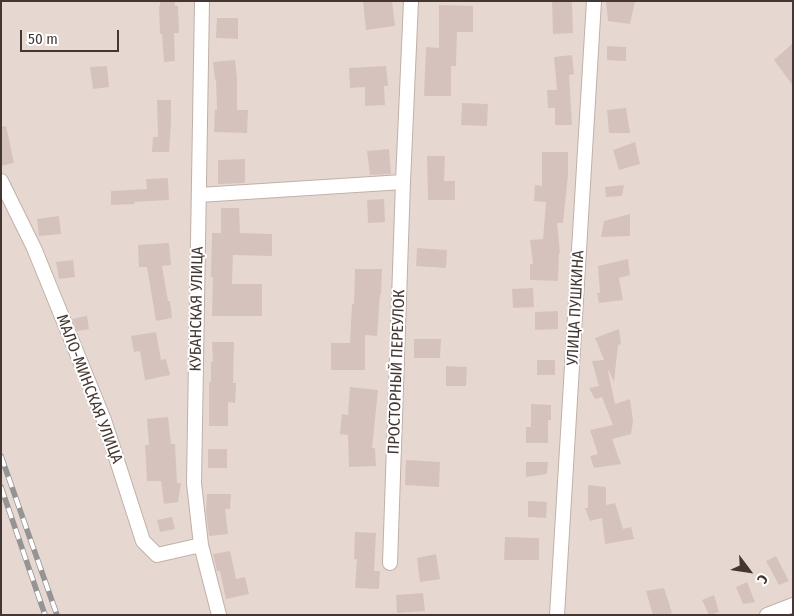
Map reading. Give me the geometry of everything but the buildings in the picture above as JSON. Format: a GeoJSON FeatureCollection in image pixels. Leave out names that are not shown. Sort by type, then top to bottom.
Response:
{"type":"FeatureCollection","features":[{"type":"Feature","properties":{"kind":"street","name":"КУБАНСКАЯ УЛИЦА"},"geometry":{"type":"LineString","coordinates":[[202,1],[194,483],[201,545],[219,615]]}},
{"type":"Feature","properties":{"kind":"street","name":"ПРОСТОРНЫЙ ПЕРЕУЛОК"},"geometry":{"type":"LineString","coordinates":[[390,563],[411,1]]}},
{"type":"Feature","properties":{"kind":"street","name":"УЛИЦА ПУШКИНА"},"geometry":{"type":"LineString","coordinates":[[558,615],[594,1]]}},
{"type":"Feature","properties":{"kind":"street","name":"МАЛО-МИНСКАЯ УЛИЦА"},"geometry":{"type":"LineString","coordinates":[[1,181],[34,248],[104,420],[143,542],[157,555],[201,545]]}},
{"type":"Feature","properties":{"kind":"street"},"geometry":{"type":"LineString","coordinates":[[199,195],[403,182]]}},
{"type":"Feature","properties":{"kind":"street"},"geometry":{"type":"LineString","coordinates":[[767,615],[793,605]]}},
{"type":"Feature","properties":{"kind":"shaded area"},"geometry":{"type":"Polygon","coordinates":[[[1,1],[793,1],[793,615],[1,615],[1,1]]]}},
{"type":"Feature","properties":{"kind":"railway"},"geometry":{"type":"LineString","coordinates":[[1,456],[57,615]]}},
{"type":"Feature","properties":{"kind":"railway"},"geometry":{"type":"LineString","coordinates":[[1,487],[45,615]]}}]}
